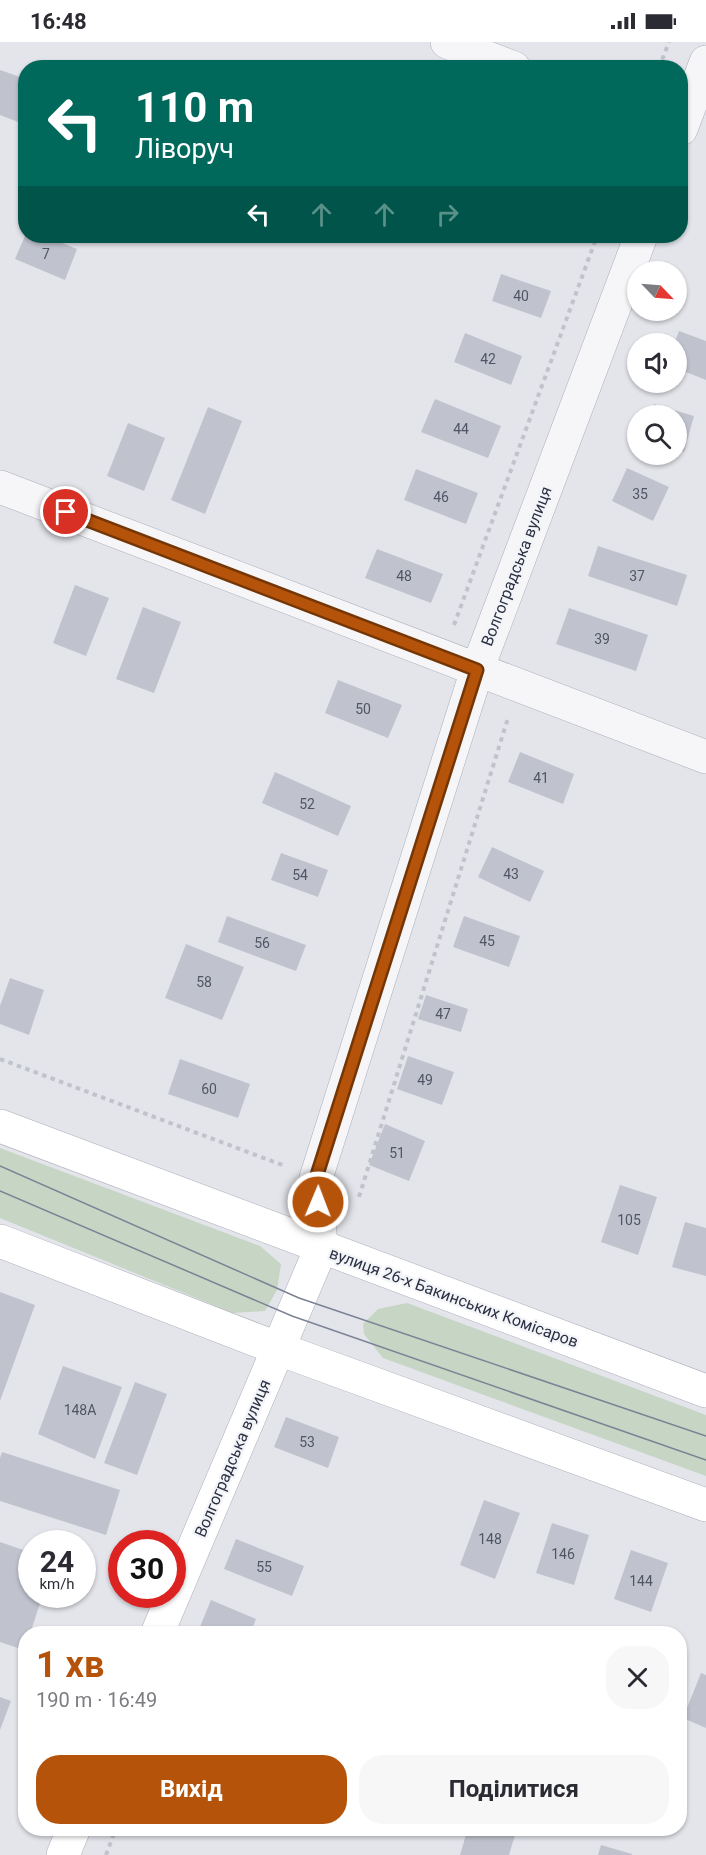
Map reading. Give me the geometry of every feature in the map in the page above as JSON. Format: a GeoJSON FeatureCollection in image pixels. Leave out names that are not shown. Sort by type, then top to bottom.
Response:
{"type":"FeatureCollection","features":[{"type":"Feature","properties":{"kind":"street"},"geometry":{"type":"LineString","coordinates":[[447,42],[493,60]]}},
{"type":"Feature","properties":{"kind":"street"},"geometry":{"type":"LineString","coordinates":[[688,111],[706,62]]}},
{"type":"Feature","properties":{"kind":"street"},"geometry":{"type":"LineString","coordinates":[[688,133],[706,141]]}},
{"type":"Feature","properties":{"kind":"street","name":"Волгоградська вулиця"},"geometry":{"type":"LineString","coordinates":[[160,1626],[321,1248],[316,1178],[477,670],[638,243]]}},
{"type":"Feature","properties":{"kind":"street"},"geometry":{"type":"LineString","coordinates":[[0,487],[706,757]]}},
{"type":"Feature","properties":{"kind":"street","name":"вулиця 26-х Бакинських Комісаров"},"geometry":{"type":"LineString","coordinates":[[0,1126],[706,1391]]}},
{"type":"Feature","properties":{"kind":"street"},"geometry":{"type":"LineString","coordinates":[[0,1241],[279,1349],[706,1505]]}},
{"type":"Feature","properties":{"kind":"street"},"geometry":{"type":"LineString","coordinates":[[63,1855],[71,1836]]}},
{"type":"Feature","properties":{"kind":"path"},"geometry":{"type":"LineString","coordinates":[[662,60],[669,42]]}},
{"type":"Feature","properties":{"kind":"path"},"geometry":{"type":"LineString","coordinates":[[442,656],[594,243]]}},
{"type":"Feature","properties":{"kind":"path"},"geometry":{"type":"LineString","coordinates":[[359,1197],[518,685]]}},
{"type":"Feature","properties":{"kind":"path"},"geometry":{"type":"LineString","coordinates":[[0,1059],[316,1178]]}},
{"type":"Feature","properties":{"kind":"path"},"geometry":{"type":"LineString","coordinates":[[106,1855],[114,1836]]}},
{"type":"Feature","properties":{"kind":"green space"},"geometry":{"type":"Polygon","coordinates":[[[0,1148],[260,1246],[281,1264],[277,1290],[265,1311],[233,1313],[0,1218],[0,1148]]]}},
{"type":"Feature","properties":{"kind":"green space"},"geometry":{"type":"Polygon","coordinates":[[[407,1303],[706,1415],[706,1476],[383,1358],[364,1334],[363,1324],[378,1309],[407,1303]]]}},
{"type":"Feature","properties":{"kind":"building"},"geometry":{"type":"Polygon","coordinates":[[[0,70],[18,76],[18,122],[0,115],[0,70]]]}},
{"type":"Feature","properties":{"kind":"building"},"geometry":{"type":"Polygon","coordinates":[[[22,243],[62,243],[77,249],[65,280],[15,259],[22,243]]]}},
{"type":"Feature","properties":{"kind":"building"},"geometry":{"type":"Polygon","coordinates":[[[501,274],[551,291],[541,318],[492,301],[501,274]]]}},
{"type":"Feature","properties":{"kind":"building"},"geometry":{"type":"Polygon","coordinates":[[[465,333],[522,356],[511,385],[454,362],[465,333]]]}},
{"type":"Feature","properties":{"kind":"building"},"geometry":{"type":"Polygon","coordinates":[[[687,334],[706,341],[706,380],[687,372],[687,334]]]}},
{"type":"Feature","properties":{"kind":"building"},"geometry":{"type":"Polygon","coordinates":[[[435,399],[501,426],[488,458],[421,432],[435,399]]]}},
{"type":"Feature","properties":{"kind":"building"},"geometry":{"type":"Polygon","coordinates":[[[208,407],[242,421],[205,514],[171,500],[208,407]]]}},
{"type":"Feature","properties":{"kind":"building"},"geometry":{"type":"Polygon","coordinates":[[[687,414],[694,416],[687,441],[687,414]]]}},
{"type":"Feature","properties":{"kind":"building"},"geometry":{"type":"Polygon","coordinates":[[[128,423],[165,438],[144,491],[107,476],[128,423]]]}},
{"type":"Feature","properties":{"kind":"building"},"geometry":{"type":"Polygon","coordinates":[[[627,468],[669,487],[653,521],[612,501],[627,468]]]}},
{"type":"Feature","properties":{"kind":"building"},"geometry":{"type":"Polygon","coordinates":[[[416,469],[478,493],[466,524],[404,500],[416,469]]]}},
{"type":"Feature","properties":{"kind":"building"},"geometry":{"type":"Polygon","coordinates":[[[598,546],[687,575],[677,606],[588,576],[598,546]]]}},
{"type":"Feature","properties":{"kind":"building"},"geometry":{"type":"Polygon","coordinates":[[[377,549],[443,574],[431,603],[365,578],[377,549]]]}},
{"type":"Feature","properties":{"kind":"building"},"geometry":{"type":"Polygon","coordinates":[[[75,585],[109,598],[86,656],[53,643],[75,585]]]}},
{"type":"Feature","properties":{"kind":"building"},"geometry":{"type":"Polygon","coordinates":[[[143,607],[181,622],[154,693],[116,679],[143,607]]]}},
{"type":"Feature","properties":{"kind":"building"},"geometry":{"type":"Polygon","coordinates":[[[569,608],[648,635],[636,671],[556,644],[569,608]]]}},
{"type":"Feature","properties":{"kind":"building"},"geometry":{"type":"Polygon","coordinates":[[[338,680],[402,705],[388,738],[325,713],[338,680]]]}},
{"type":"Feature","properties":{"kind":"building"},"geometry":{"type":"Polygon","coordinates":[[[520,752],[574,774],[563,804],[508,782],[520,752]]]}},
{"type":"Feature","properties":{"kind":"building"},"geometry":{"type":"Polygon","coordinates":[[[275,772],[351,806],[338,836],[262,803],[275,772]]]}},
{"type":"Feature","properties":{"kind":"building"},"geometry":{"type":"Polygon","coordinates":[[[492,847],[544,871],[530,902],[478,877],[492,847]]]}},
{"type":"Feature","properties":{"kind":"building"},"geometry":{"type":"Polygon","coordinates":[[[281,853],[328,870],[318,897],[271,880],[281,853]]]}},
{"type":"Feature","properties":{"kind":"building"},"geometry":{"type":"Polygon","coordinates":[[[227,916],[306,945],[296,971],[218,942],[227,916]]]}},
{"type":"Feature","properties":{"kind":"building"},"geometry":{"type":"Polygon","coordinates":[[[464,916],[520,936],[509,967],[453,947],[464,916]]]}},
{"type":"Feature","properties":{"kind":"building"},"geometry":{"type":"Polygon","coordinates":[[[186,944],[244,967],[222,1020],[165,998],[186,944]]]}},
{"type":"Feature","properties":{"kind":"building"},"geometry":{"type":"Polygon","coordinates":[[[10,978],[44,990],[29,1035],[0,1024],[0,1006],[10,978]]]}},
{"type":"Feature","properties":{"kind":"building"},"geometry":{"type":"Polygon","coordinates":[[[426,995],[468,1009],[461,1032],[418,1019],[426,995]]]}},
{"type":"Feature","properties":{"kind":"building"},"geometry":{"type":"Polygon","coordinates":[[[408,1056],[454,1072],[442,1105],[397,1089],[408,1056]]]}},
{"type":"Feature","properties":{"kind":"building"},"geometry":{"type":"Polygon","coordinates":[[[180,1059],[250,1084],[238,1118],[168,1094],[180,1059]]]}},
{"type":"Feature","properties":{"kind":"building"},"geometry":{"type":"Polygon","coordinates":[[[385,1124],[425,1141],[409,1181],[369,1165],[385,1124]]]}},
{"type":"Feature","properties":{"kind":"building"},"geometry":{"type":"Polygon","coordinates":[[[620,1185],[657,1197],[638,1255],[601,1242],[620,1185]]]}},
{"type":"Feature","properties":{"kind":"building"},"geometry":{"type":"Polygon","coordinates":[[[685,1222],[706,1228],[706,1276],[672,1267],[685,1222]]]}},
{"type":"Feature","properties":{"kind":"building"},"geometry":{"type":"Polygon","coordinates":[[[0,1292],[35,1305],[0,1401],[0,1292]]]}},
{"type":"Feature","properties":{"kind":"building"},"geometry":{"type":"Polygon","coordinates":[[[63,1366],[122,1387],[95,1459],[38,1434],[63,1366]]]}},
{"type":"Feature","properties":{"kind":"building"},"geometry":{"type":"Polygon","coordinates":[[[135,1382],[167,1394],[137,1475],[104,1463],[135,1382]]]}},
{"type":"Feature","properties":{"kind":"building"},"geometry":{"type":"Polygon","coordinates":[[[286,1417],[339,1437],[328,1468],[274,1447],[286,1417]]]}},
{"type":"Feature","properties":{"kind":"building"},"geometry":{"type":"Polygon","coordinates":[[[2,1452],[120,1490],[106,1535],[0,1501],[2,1452]]]}},
{"type":"Feature","properties":{"kind":"building"},"geometry":{"type":"Polygon","coordinates":[[[484,1500],[520,1513],[495,1579],[460,1565],[484,1500]]]}},
{"type":"Feature","properties":{"kind":"building"},"geometry":{"type":"Polygon","coordinates":[[[552,1523],[589,1535],[574,1585],[536,1573],[552,1523]]]}},
{"type":"Feature","properties":{"kind":"building"},"geometry":{"type":"Polygon","coordinates":[[[236,1539],[304,1566],[292,1596],[224,1569],[236,1539]]]}},
{"type":"Feature","properties":{"kind":"building"},"geometry":{"type":"Polygon","coordinates":[[[0,1542],[18,1548],[18,1608],[38,1608],[33,1626],[18,1626],[18,1648],[0,1642],[0,1542]]]}},
{"type":"Feature","properties":{"kind":"building"},"geometry":{"type":"Polygon","coordinates":[[[631,1550],[668,1563],[651,1612],[614,1599],[631,1550]]]}},
{"type":"Feature","properties":{"kind":"building"},"geometry":{"type":"Polygon","coordinates":[[[211,1600],[256,1619],[253,1626],[200,1626],[211,1600]]]}},
{"type":"Feature","properties":{"kind":"building"},"geometry":{"type":"Polygon","coordinates":[[[701,1673],[706,1675],[706,1728],[687,1720],[687,1708],[701,1673]]]}},
{"type":"Feature","properties":{"kind":"building"},"geometry":{"type":"Polygon","coordinates":[[[0,1697],[11,1701],[0,1730],[0,1697]]]}},
{"type":"Feature","properties":{"kind":"building"},"geometry":{"type":"Polygon","coordinates":[[[466,1836],[515,1836],[509,1855],[460,1855],[466,1836]]]}},
{"type":"Feature","properties":{"kind":"building"},"geometry":{"type":"Polygon","coordinates":[[[601,1845],[632,1854],[632,1855],[598,1855],[601,1845]]]}},
{"type":"Feature","properties":{"kind":"tram line"},"geometry":{"type":"LineString","coordinates":[[0,1166],[299,1298],[706,1436]]}},
{"type":"Feature","properties":{"kind":"tram line"},"geometry":{"type":"LineString","coordinates":[[0,1191],[292,1316],[706,1460]]}},
{"type":"Feature","properties":{"kind":"route"},"geometry":{"type":"LineString","coordinates":[[66,512],[477,670],[316,1178],[318,1202]]}}]}
